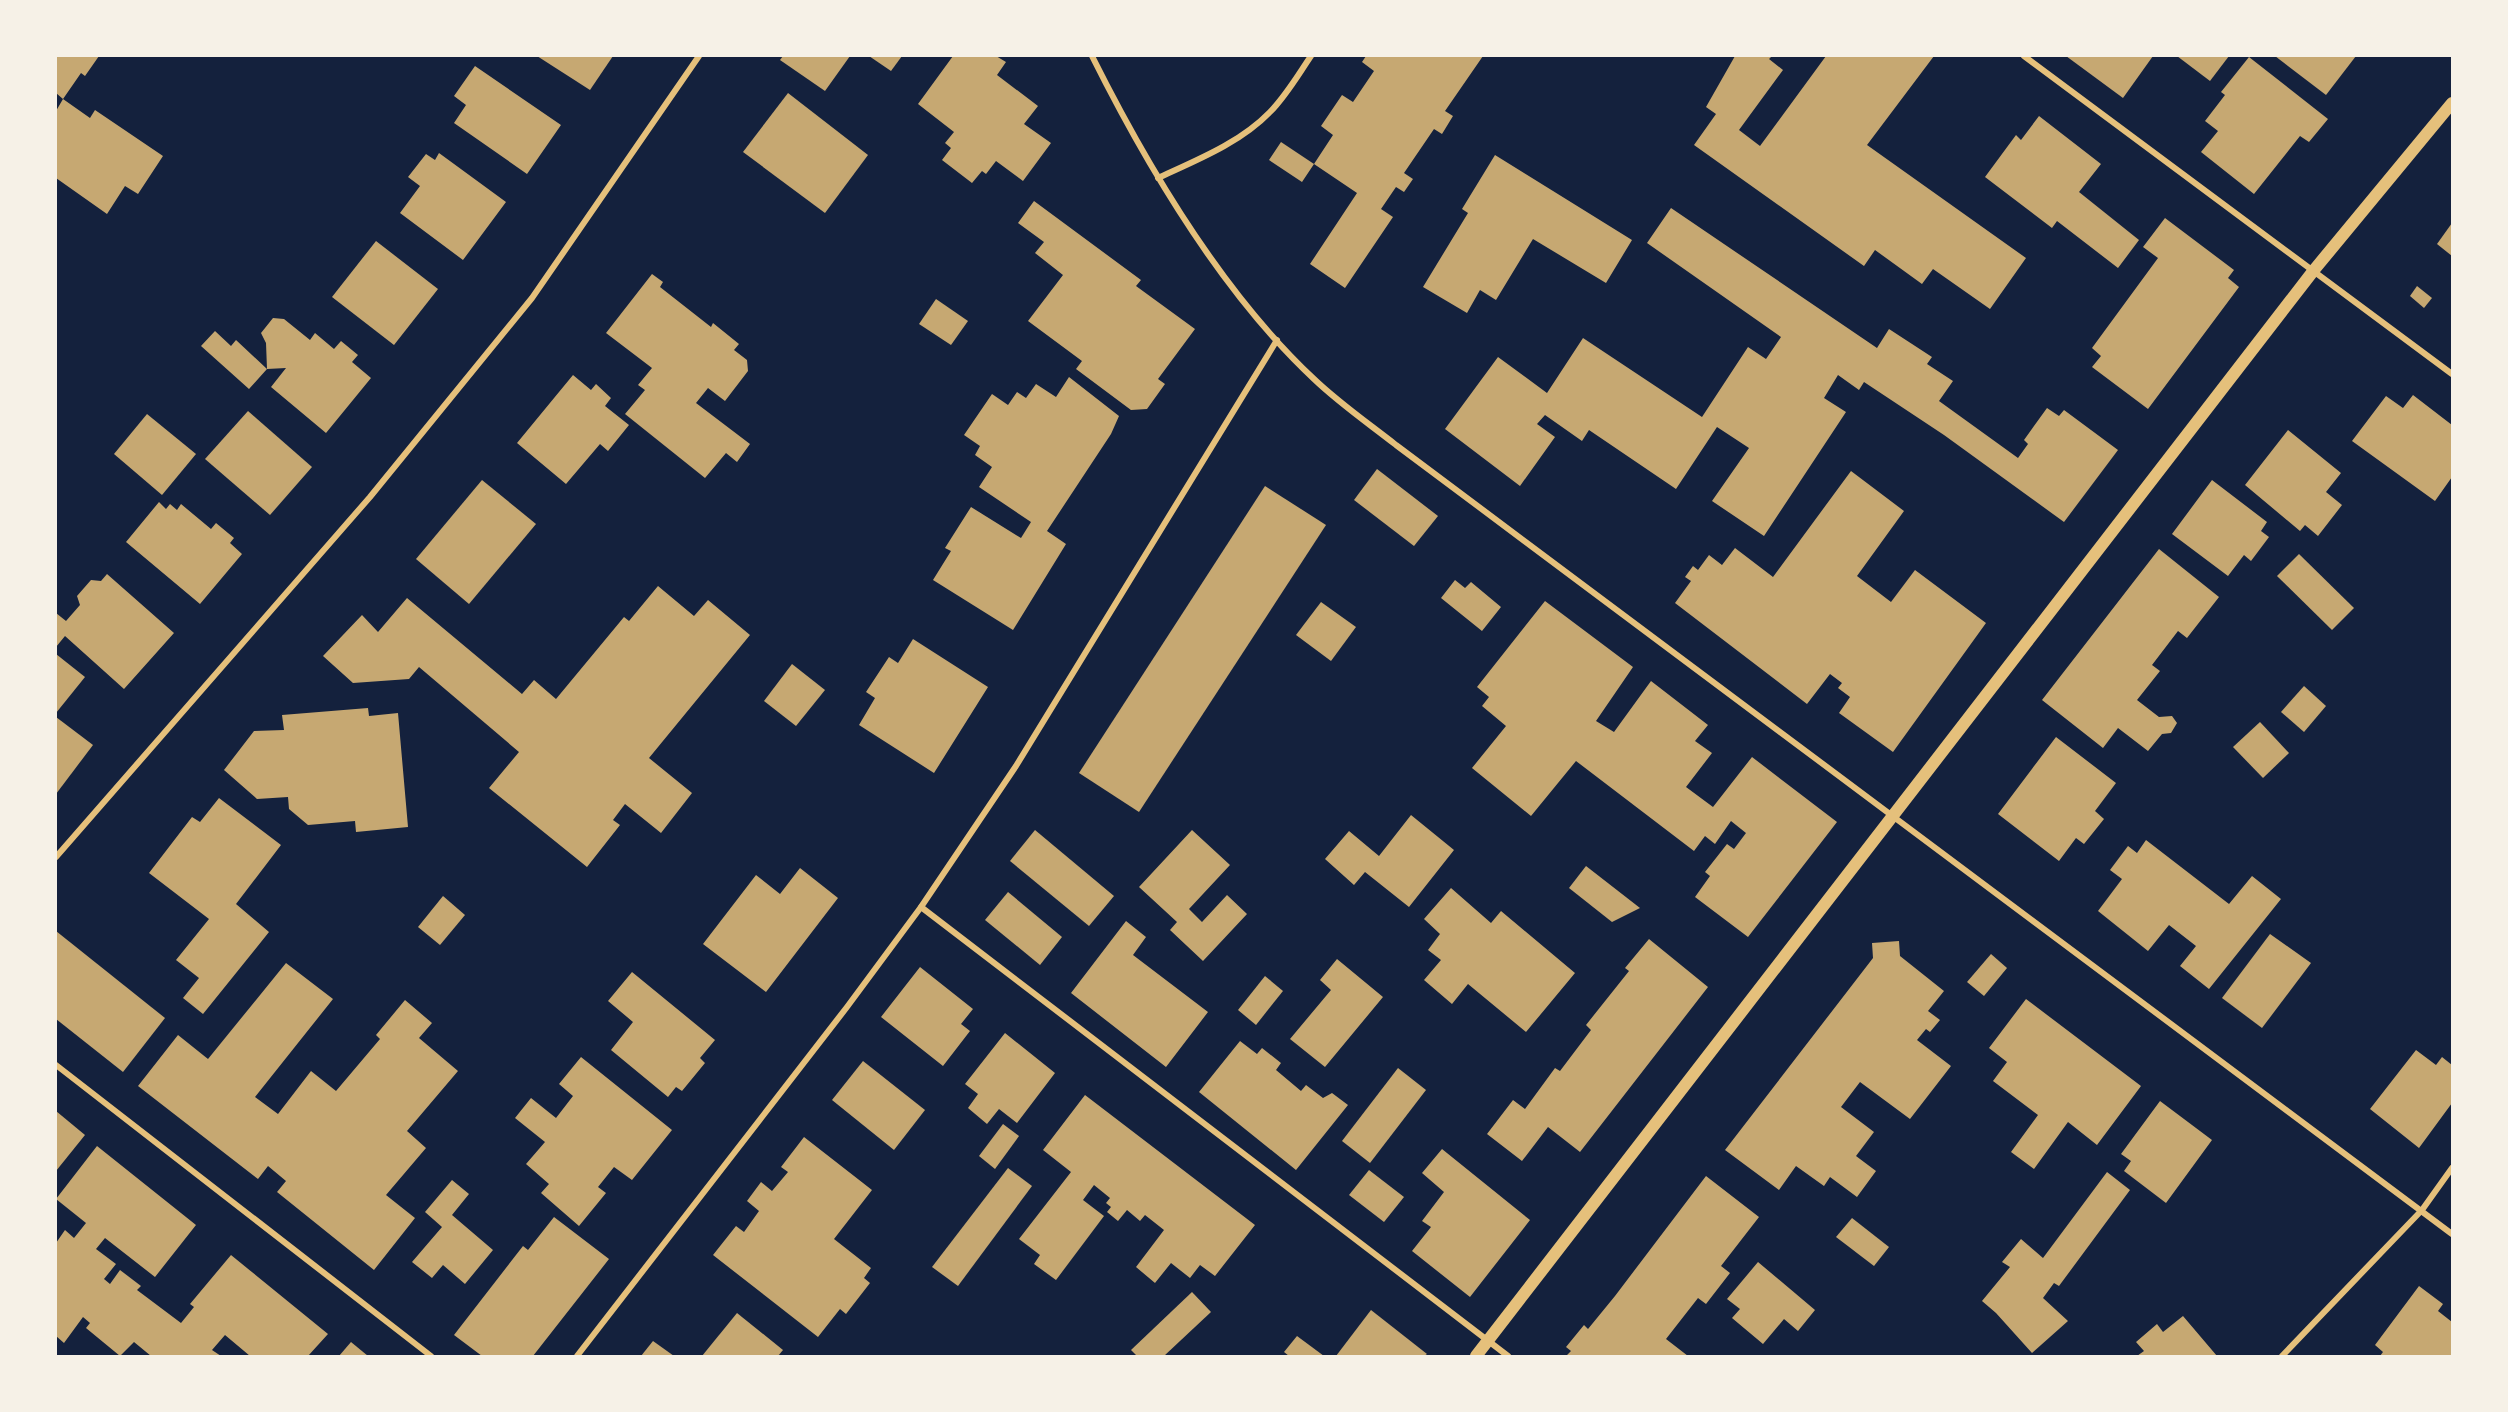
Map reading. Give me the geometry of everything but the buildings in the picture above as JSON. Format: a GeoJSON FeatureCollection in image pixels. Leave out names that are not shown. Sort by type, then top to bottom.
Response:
{"type":"FeatureCollection","features":[{"type":"Feature","properties":{"kind":"main road"},"geometry":{"type":"LineString","coordinates":[[1476,1356],[1895,816],[2314,270],[2452,103]]}},
{"type":"Feature","properties":{"kind":"street"},"geometry":{"type":"LineString","coordinates":[[56,857],[370,497],[532,298],[699,56]]}},
{"type":"Feature","properties":{"kind":"street"},"geometry":{"type":"LineString","coordinates":[[1092,56],[1158,178],[1194,232],[1277,340],[1313,379],[1396,445],[2452,1234]]}},
{"type":"Feature","properties":{"kind":"street"},"geometry":{"type":"LineString","coordinates":[[1158,178],[1210,153],[1255,126],[1283,97],[1311,56]]}},
{"type":"Feature","properties":{"kind":"street"},"geometry":{"type":"LineString","coordinates":[[2024,56],[2452,374]]}},
{"type":"Feature","properties":{"kind":"street"},"geometry":{"type":"LineString","coordinates":[[577,1356],[848,1006],[921,907],[1016,766],[1277,340]]}},
{"type":"Feature","properties":{"kind":"street"},"geometry":{"type":"LineString","coordinates":[[921,907],[1508,1356]]}},
{"type":"Feature","properties":{"kind":"street"},"geometry":{"type":"LineString","coordinates":[[56,1065],[431,1356]]}},
{"type":"Feature","properties":{"kind":"street"},"geometry":{"type":"LineString","coordinates":[[2282,1356],[2422,1210],[2452,1168]]}}]}
